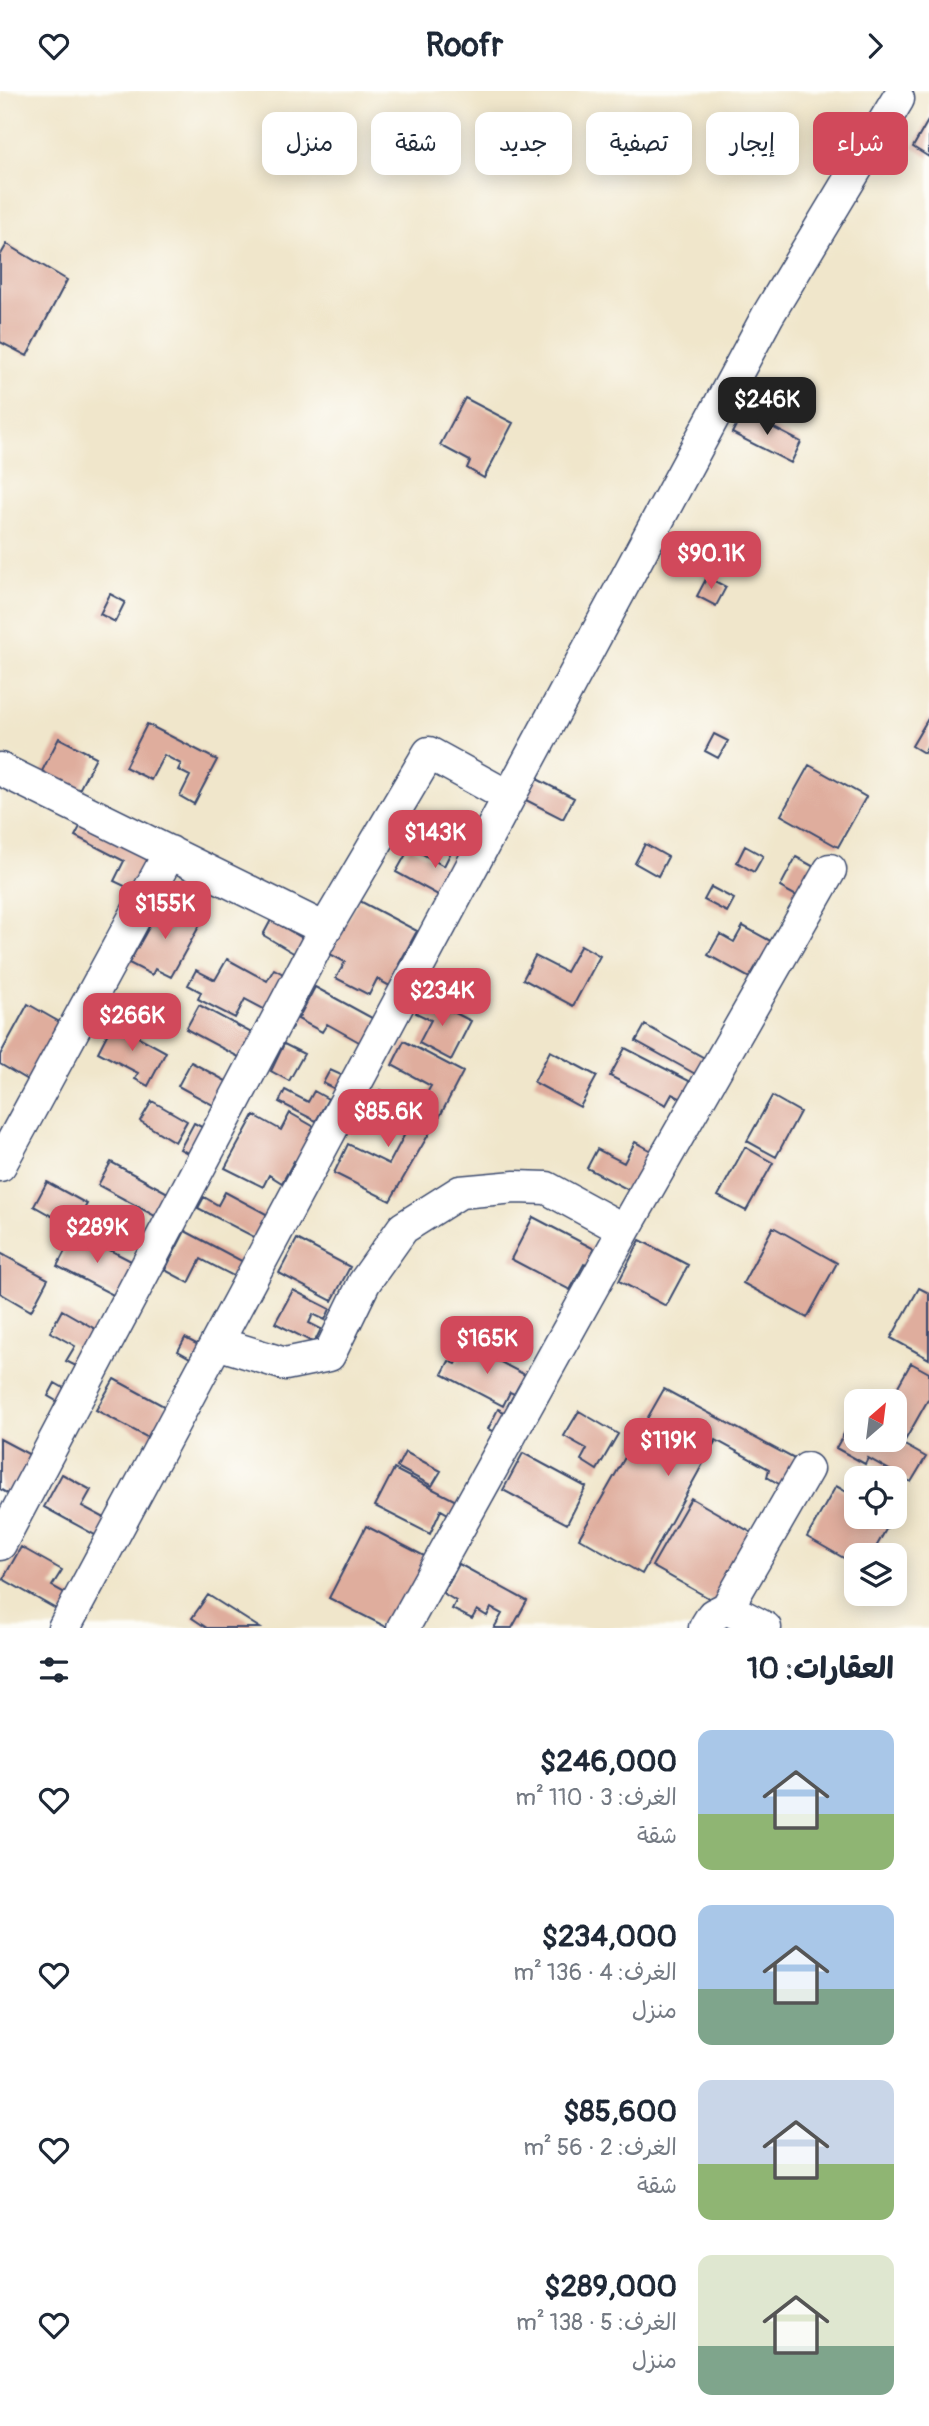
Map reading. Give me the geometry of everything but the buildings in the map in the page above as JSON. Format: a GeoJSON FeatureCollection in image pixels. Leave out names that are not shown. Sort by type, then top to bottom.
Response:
{"type":"FeatureCollection","features":[{"type":"Feature","properties":{"kind":"street"},"geometry":{"type":"LineString","coordinates":[[64,1628],[768,315],[898,99]]}},
{"type":"Feature","properties":{"kind":"street"},"geometry":{"type":"LineString","coordinates":[[0,1544],[325,929],[429,753],[509,797]]}},
{"type":"Feature","properties":{"kind":"street"},"geometry":{"type":"LineString","coordinates":[[0,769],[325,929]]}},
{"type":"Feature","properties":{"kind":"street"},"geometry":{"type":"LineString","coordinates":[[0,1165],[170,852]]}},
{"type":"Feature","properties":{"kind":"street"},"geometry":{"type":"LineString","coordinates":[[402,1628],[624,1230],[830,870]]}},
{"type":"Feature","properties":{"kind":"street"},"geometry":{"type":"LineString","coordinates":[[217,1343],[285,1364],[329,1355],[364,1283],[403,1228],[460,1192],[515,1187],[547,1188],[624,1230]]}},
{"type":"Feature","properties":{"kind":"street"},"geometry":{"type":"LineString","coordinates":[[765,1628],[716,1618],[807,1469]]}}]}
